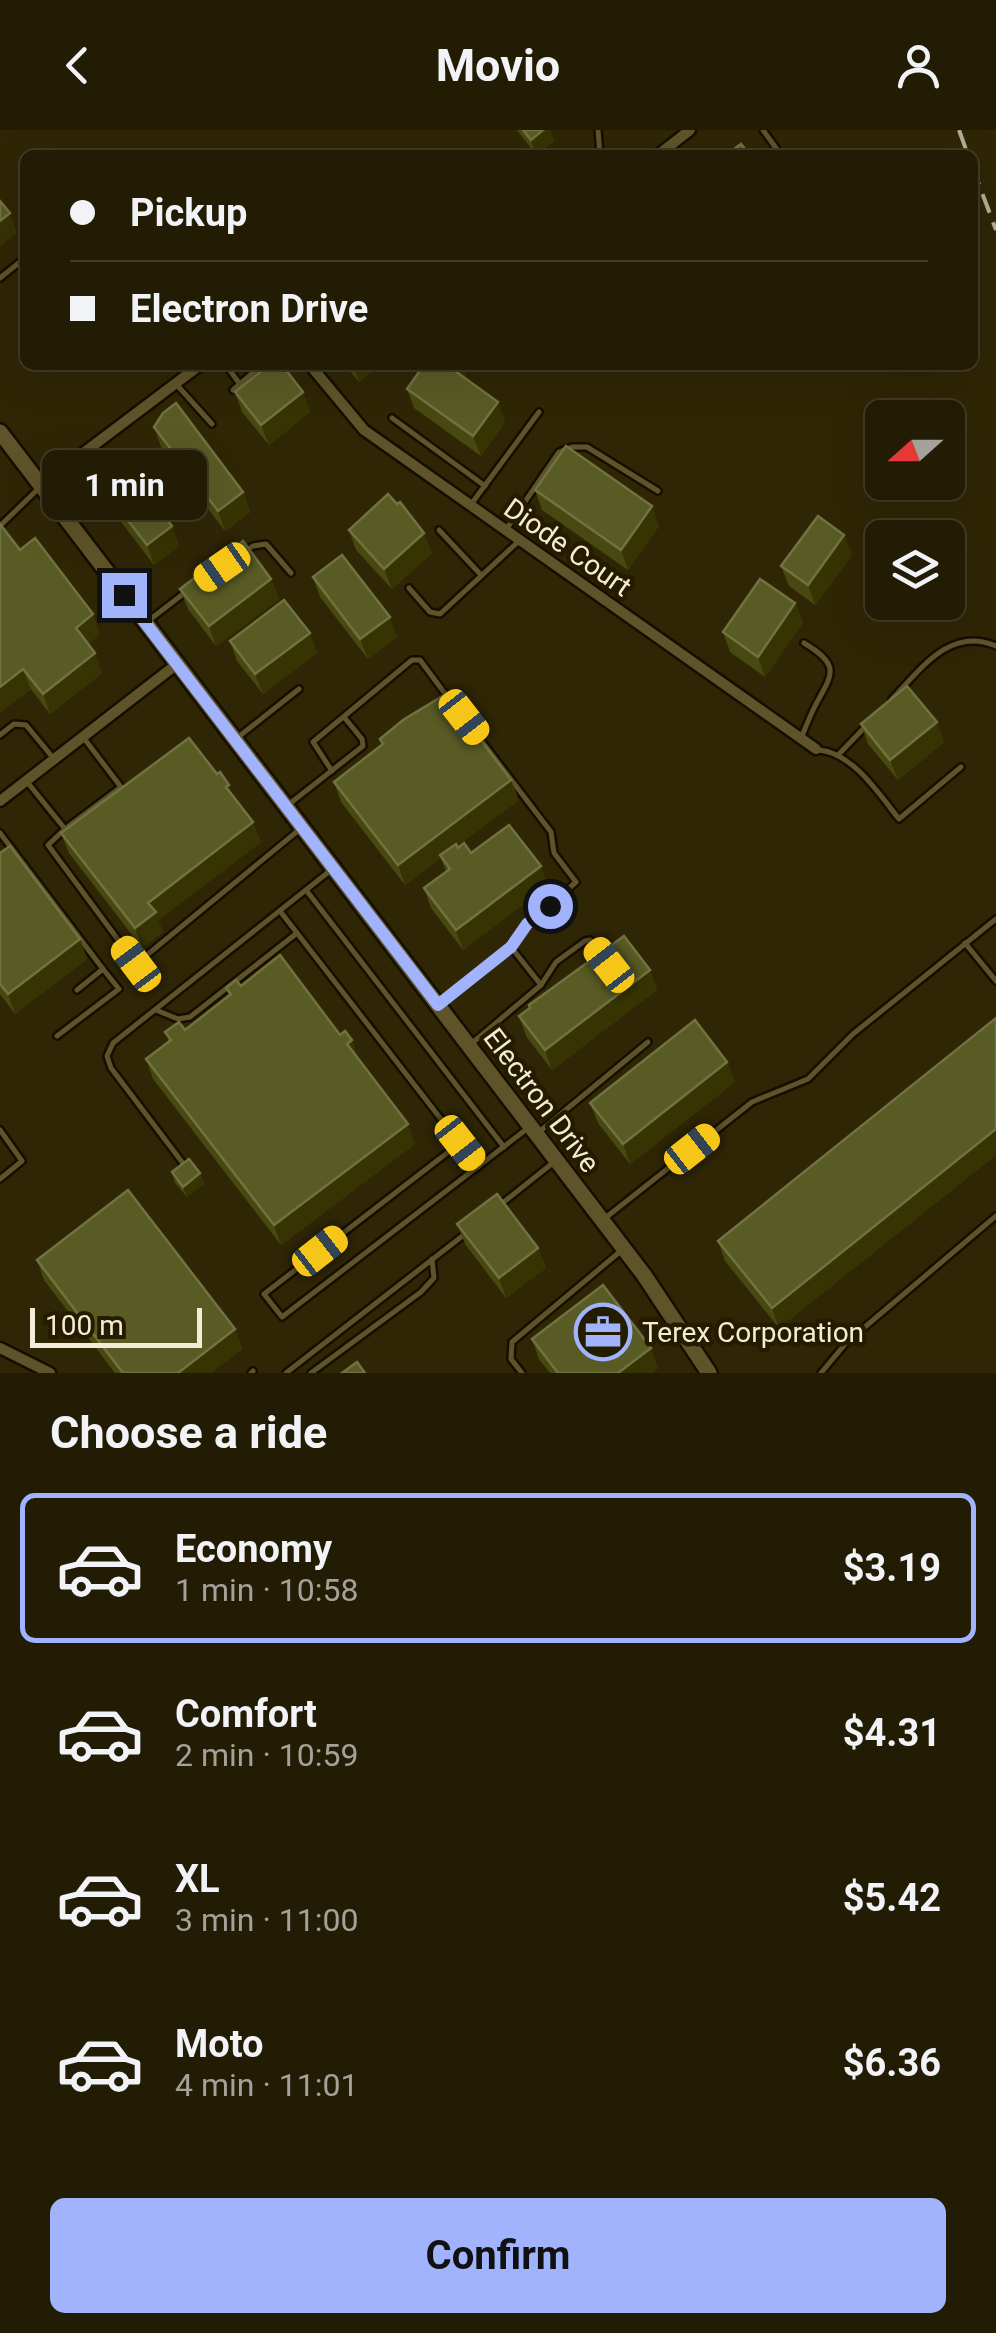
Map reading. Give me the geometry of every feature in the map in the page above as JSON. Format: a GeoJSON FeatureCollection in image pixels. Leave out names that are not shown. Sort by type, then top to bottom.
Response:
{"type":"FeatureCollection","features":[{"type":"Feature","properties":{"kind":"street"},"geometry":{"type":"LineString","coordinates":[[665,150],[690,130]]}},
{"type":"Feature","properties":{"kind":"street"},"geometry":{"type":"LineString","coordinates":[[41,485],[194,370]]}},
{"type":"Feature","properties":{"kind":"street","name":"Diode Court"},"geometry":{"type":"LineString","coordinates":[[314,370],[364,430],[816,750]]}},
{"type":"Feature","properties":{"kind":"street","name":"Electron Drive"},"geometry":{"type":"LineString","coordinates":[[1,437],[624,1248],[709,1373]]}},
{"type":"Feature","properties":{"kind":"street"},"geometry":{"type":"LineString","coordinates":[[0,800],[177,664]]}},
{"type":"Feature","properties":{"kind":"street"},"geometry":{"type":"LineString","coordinates":[[0,1348],[50,1373]]}},
{"type":"Feature","properties":{"kind":"lane"},"geometry":{"type":"LineString","coordinates":[[0,278],[20,262]]}},
{"type":"Feature","properties":{"kind":"lane"},"geometry":{"type":"LineString","coordinates":[[230,370],[240,384]]}},
{"type":"Feature","properties":{"kind":"lane"},"geometry":{"type":"LineString","coordinates":[[233,390],[256,370]]}},
{"type":"Feature","properties":{"kind":"lane"},"geometry":{"type":"LineString","coordinates":[[176,384],[212,424]]}},
{"type":"Feature","properties":{"kind":"lane"},"geometry":{"type":"LineString","coordinates":[[470,506],[538,412]]}},
{"type":"Feature","properties":{"kind":"lane"},"geometry":{"type":"LineString","coordinates":[[392,418],[485,486]]}},
{"type":"Feature","properties":{"kind":"lane"},"geometry":{"type":"LineString","coordinates":[[506,530],[559,452],[572,447],[587,447],[658,492]]}},
{"type":"Feature","properties":{"kind":"lane"},"geometry":{"type":"LineString","coordinates":[[0,526],[41,485]]}},
{"type":"Feature","properties":{"kind":"lane"},"geometry":{"type":"LineString","coordinates":[[439,530],[481,575]]}},
{"type":"Feature","properties":{"kind":"lane"},"geometry":{"type":"LineString","coordinates":[[410,588],[430,612],[440,614],[520,540]]}},
{"type":"Feature","properties":{"kind":"lane"},"geometry":{"type":"LineString","coordinates":[[237,556],[253,546],[266,544],[291,573]]}},
{"type":"Feature","properties":{"kind":"lane"},"geometry":{"type":"LineString","coordinates":[[145,622],[190,588]]}},
{"type":"Feature","properties":{"kind":"lane"},"geometry":{"type":"LineString","coordinates":[[889,702],[950,646],[972,638],[996,646]]}},
{"type":"Feature","properties":{"kind":"lane"},"geometry":{"type":"LineString","coordinates":[[800,739],[828,686],[832,670],[804,643]]}},
{"type":"Feature","properties":{"kind":"lane"},"geometry":{"type":"LineString","coordinates":[[332,771],[312,744],[416,658],[456,707]]}},
{"type":"Feature","properties":{"kind":"lane"},"geometry":{"type":"LineString","coordinates":[[235,740],[298,690]]}},
{"type":"Feature","properties":{"kind":"lane"},"geometry":{"type":"LineString","coordinates":[[838,754],[876,716]]}},
{"type":"Feature","properties":{"kind":"lane"},"geometry":{"type":"LineString","coordinates":[[286,806],[363,746],[344,717]]}},
{"type":"Feature","properties":{"kind":"lane"},"geometry":{"type":"LineString","coordinates":[[0,735],[14,724],[26,725],[54,759]]}},
{"type":"Feature","properties":{"kind":"lane"},"geometry":{"type":"LineString","coordinates":[[83,737],[120,787],[48,845],[136,964],[302,828]]}},
{"type":"Feature","properties":{"kind":"lane"},"geometry":{"type":"LineString","coordinates":[[438,1005],[511,947],[527,924],[576,882],[554,852],[551,832],[480,738]]}},
{"type":"Feature","properties":{"kind":"lane"},"geometry":{"type":"LineString","coordinates":[[816,750],[838,754],[899,819],[961,767]]}},
{"type":"Feature","properties":{"kind":"lane"},"geometry":{"type":"LineString","coordinates":[[26,780],[65,830]]}},
{"type":"Feature","properties":{"kind":"lane"},"geometry":{"type":"LineString","coordinates":[[0,833],[119,989],[57,1036]]}},
{"type":"Feature","properties":{"kind":"lane"},"geometry":{"type":"LineString","coordinates":[[0,857],[12,848]]}},
{"type":"Feature","properties":{"kind":"lane"},"geometry":{"type":"LineString","coordinates":[[182,1162],[111,1068],[107,1056],[113,1043],[333,868]]}},
{"type":"Feature","properties":{"kind":"lane"},"geometry":{"type":"LineString","coordinates":[[306,890],[504,1147]]}},
{"type":"Feature","properties":{"kind":"lane"},"geometry":{"type":"LineString","coordinates":[[280,910],[478,1167]]}},
{"type":"Feature","properties":{"kind":"lane"},"geometry":{"type":"LineString","coordinates":[[602,1220],[752,1102],[808,1079],[852,1034],[993,921],[996,930]]}},
{"type":"Feature","properties":{"kind":"lane"},"geometry":{"type":"LineString","coordinates":[[155,1009],[178,1019],[190,1017],[297,933]]}},
{"type":"Feature","properties":{"kind":"lane"},"geometry":{"type":"LineString","coordinates":[[469,1046],[540,985],[556,962],[585,941],[590,940],[609,965]]}},
{"type":"Feature","properties":{"kind":"lane"},"geometry":{"type":"LineString","coordinates":[[965,943],[996,981]]}},
{"type":"Feature","properties":{"kind":"lane"},"geometry":{"type":"LineString","coordinates":[[511,947],[540,985]]}},
{"type":"Feature","properties":{"kind":"lane"},"geometry":{"type":"LineString","coordinates":[[77,990],[104,969]]}},
{"type":"Feature","properties":{"kind":"lane"},"geometry":{"type":"LineString","coordinates":[[460,1143],[264,1294],[282,1318],[648,1042]]}},
{"type":"Feature","properties":{"kind":"lane"},"geometry":{"type":"LineString","coordinates":[[0,1130],[22,1161],[0,1179]]}},
{"type":"Feature","properties":{"kind":"lane"},"geometry":{"type":"LineString","coordinates":[[498,1207],[557,1160]]}},
{"type":"Feature","properties":{"kind":"lane"},"geometry":{"type":"LineString","coordinates":[[820,1373],[846,1342],[996,1216]]}},
{"type":"Feature","properties":{"kind":"lane"},"geometry":{"type":"LineString","coordinates":[[286,1373],[467,1232]]}},
{"type":"Feature","properties":{"kind":"lane"},"geometry":{"type":"LineString","coordinates":[[522,1373],[511,1359],[512,1342],[624,1248]]}},
{"type":"Feature","properties":{"kind":"lane"},"geometry":{"type":"LineString","coordinates":[[311,1373],[421,1292],[434,1278],[432,1259]]}},
{"type":"Feature","properties":{"kind":"building"},"geometry":{"type":"Polygon","coordinates":[[[523,130],[543,130],[531,140],[523,130]]]}},
{"type":"Feature","properties":{"kind":"building"},"geometry":{"type":"Polygon","coordinates":[[[0,201],[10,213],[0,221],[0,201]]]}},
{"type":"Feature","properties":{"kind":"building"},"geometry":{"type":"Polygon","coordinates":[[[263,370],[286,370],[303,392],[261,425],[235,392],[263,370]]]}},
{"type":"Feature","properties":{"kind":"building"},"geometry":{"type":"Polygon","coordinates":[[[420,370],[456,370],[498,402],[473,436],[407,389],[420,370]]]}},
{"type":"Feature","properties":{"kind":"building"},"geometry":{"type":"Polygon","coordinates":[[[176,403],[243,492],[218,511],[154,427],[176,403]]]}},
{"type":"Feature","properties":{"kind":"building"},"geometry":{"type":"Polygon","coordinates":[[[566,446],[652,506],[621,550],[535,490],[566,446]]]}},
{"type":"Feature","properties":{"kind":"building"},"geometry":{"type":"Polygon","coordinates":[[[113,450],[172,526],[147,545],[88,469],[113,450]]]}},
{"type":"Feature","properties":{"kind":"building"},"geometry":{"type":"Polygon","coordinates":[[[388,494],[397,504],[400,502],[424,533],[384,569],[349,530],[388,494]]]}},
{"type":"Feature","properties":{"kind":"building"},"geometry":{"type":"Polygon","coordinates":[[[818,516],[844,535],[808,585],[781,566],[818,516]]]}},
{"type":"Feature","properties":{"kind":"building"},"geometry":{"type":"Polygon","coordinates":[[[0,524],[20,550],[35,538],[93,614],[76,628],[95,653],[43,694],[23,669],[0,687],[0,524]]]}},
{"type":"Feature","properties":{"kind":"building"},"geometry":{"type":"Polygon","coordinates":[[[243,541],[271,579],[209,626],[180,589],[243,541]]]}},
{"type":"Feature","properties":{"kind":"building"},"geometry":{"type":"Polygon","coordinates":[[[342,555],[390,617],[360,639],[313,577],[342,555]]]}},
{"type":"Feature","properties":{"kind":"building"},"geometry":{"type":"Polygon","coordinates":[[[760,579],[795,603],[758,657],[723,632],[760,579]]]}},
{"type":"Feature","properties":{"kind":"building"},"geometry":{"type":"Polygon","coordinates":[[[284,600],[310,633],[255,674],[230,641],[284,600]]]}},
{"type":"Feature","properties":{"kind":"building"},"geometry":{"type":"Polygon","coordinates":[[[907,686],[937,722],[890,760],[861,724],[907,686]]]}},
{"type":"Feature","properties":{"kind":"building"},"geometry":{"type":"Polygon","coordinates":[[[446,694],[511,780],[398,865],[334,782],[383,744],[380,739],[403,720],[446,694]]]}},
{"type":"Feature","properties":{"kind":"building"},"geometry":{"type":"Polygon","coordinates":[[[189,738],[217,774],[220,772],[229,785],[226,787],[253,822],[148,903],[156,912],[135,928],[61,833],[189,738]]]}},
{"type":"Feature","properties":{"kind":"building"},"geometry":{"type":"Polygon","coordinates":[[[509,825],[541,866],[456,930],[424,888],[450,869],[440,855],[464,843],[471,853],[509,825]]]}},
{"type":"Feature","properties":{"kind":"building"},"geometry":{"type":"Polygon","coordinates":[[[10,846],[80,939],[8,994],[0,984],[0,853],[10,846]]]}},
{"type":"Feature","properties":{"kind":"building"},"geometry":{"type":"Polygon","coordinates":[[[624,936],[650,970],[545,1050],[519,1016],[624,936]]]}},
{"type":"Feature","properties":{"kind":"building"},"geometry":{"type":"Polygon","coordinates":[[[280,955],[340,1035],[345,1031],[352,1040],[347,1044],[408,1124],[274,1225],[146,1059],[171,1040],[165,1032],[179,1022],[185,1030],[231,994],[226,988],[236,980],[241,986],[280,955]]]}},
{"type":"Feature","properties":{"kind":"building"},"geometry":{"type":"Polygon","coordinates":[[[996,1018],[996,1129],[772,1308],[718,1241],[996,1018]]]}},
{"type":"Feature","properties":{"kind":"building"},"geometry":{"type":"Polygon","coordinates":[[[695,1020],[727,1062],[623,1144],[590,1103],[695,1020]]]}},
{"type":"Feature","properties":{"kind":"building"},"geometry":{"type":"Polygon","coordinates":[[[189,1159],[200,1173],[183,1187],[172,1172],[189,1159]]]}},
{"type":"Feature","properties":{"kind":"building"},"geometry":{"type":"Polygon","coordinates":[[[128,1190],[235,1329],[178,1373],[123,1373],[37,1260],[128,1190]]]}},
{"type":"Feature","properties":{"kind":"building"},"geometry":{"type":"Polygon","coordinates":[[[497,1194],[538,1248],[499,1278],[457,1224],[497,1194]]]}},
{"type":"Feature","properties":{"kind":"building","name":"Terex Corporation"},"geometry":{"type":"Polygon","coordinates":[[[603,1285],[651,1348],[618,1373],[558,1373],[532,1339],[603,1285]]]}},
{"type":"Feature","properties":{"kind":"building"},"geometry":{"type":"Polygon","coordinates":[[[357,1362],[365,1373],[342,1373],[357,1362]]]}},
{"type":"Feature","properties":{"kind":"railway"},"geometry":{"type":"LineString","coordinates":[[959,130],[966,150]]}},
{"type":"Feature","properties":{"kind":"railway"},"geometry":{"type":"LineString","coordinates":[[978,182],[996,230]]}},
{"type":"Feature","properties":{"kind":"place","name":"Terex Corporation"},"geometry":{"type":"Point","coordinates":[603,1332]}},
{"type":"Feature","properties":{"kind":"route"},"geometry":{"type":"LineString","coordinates":[[124,595],[438,1005],[511,947],[527,924],[550,906]]}}]}
